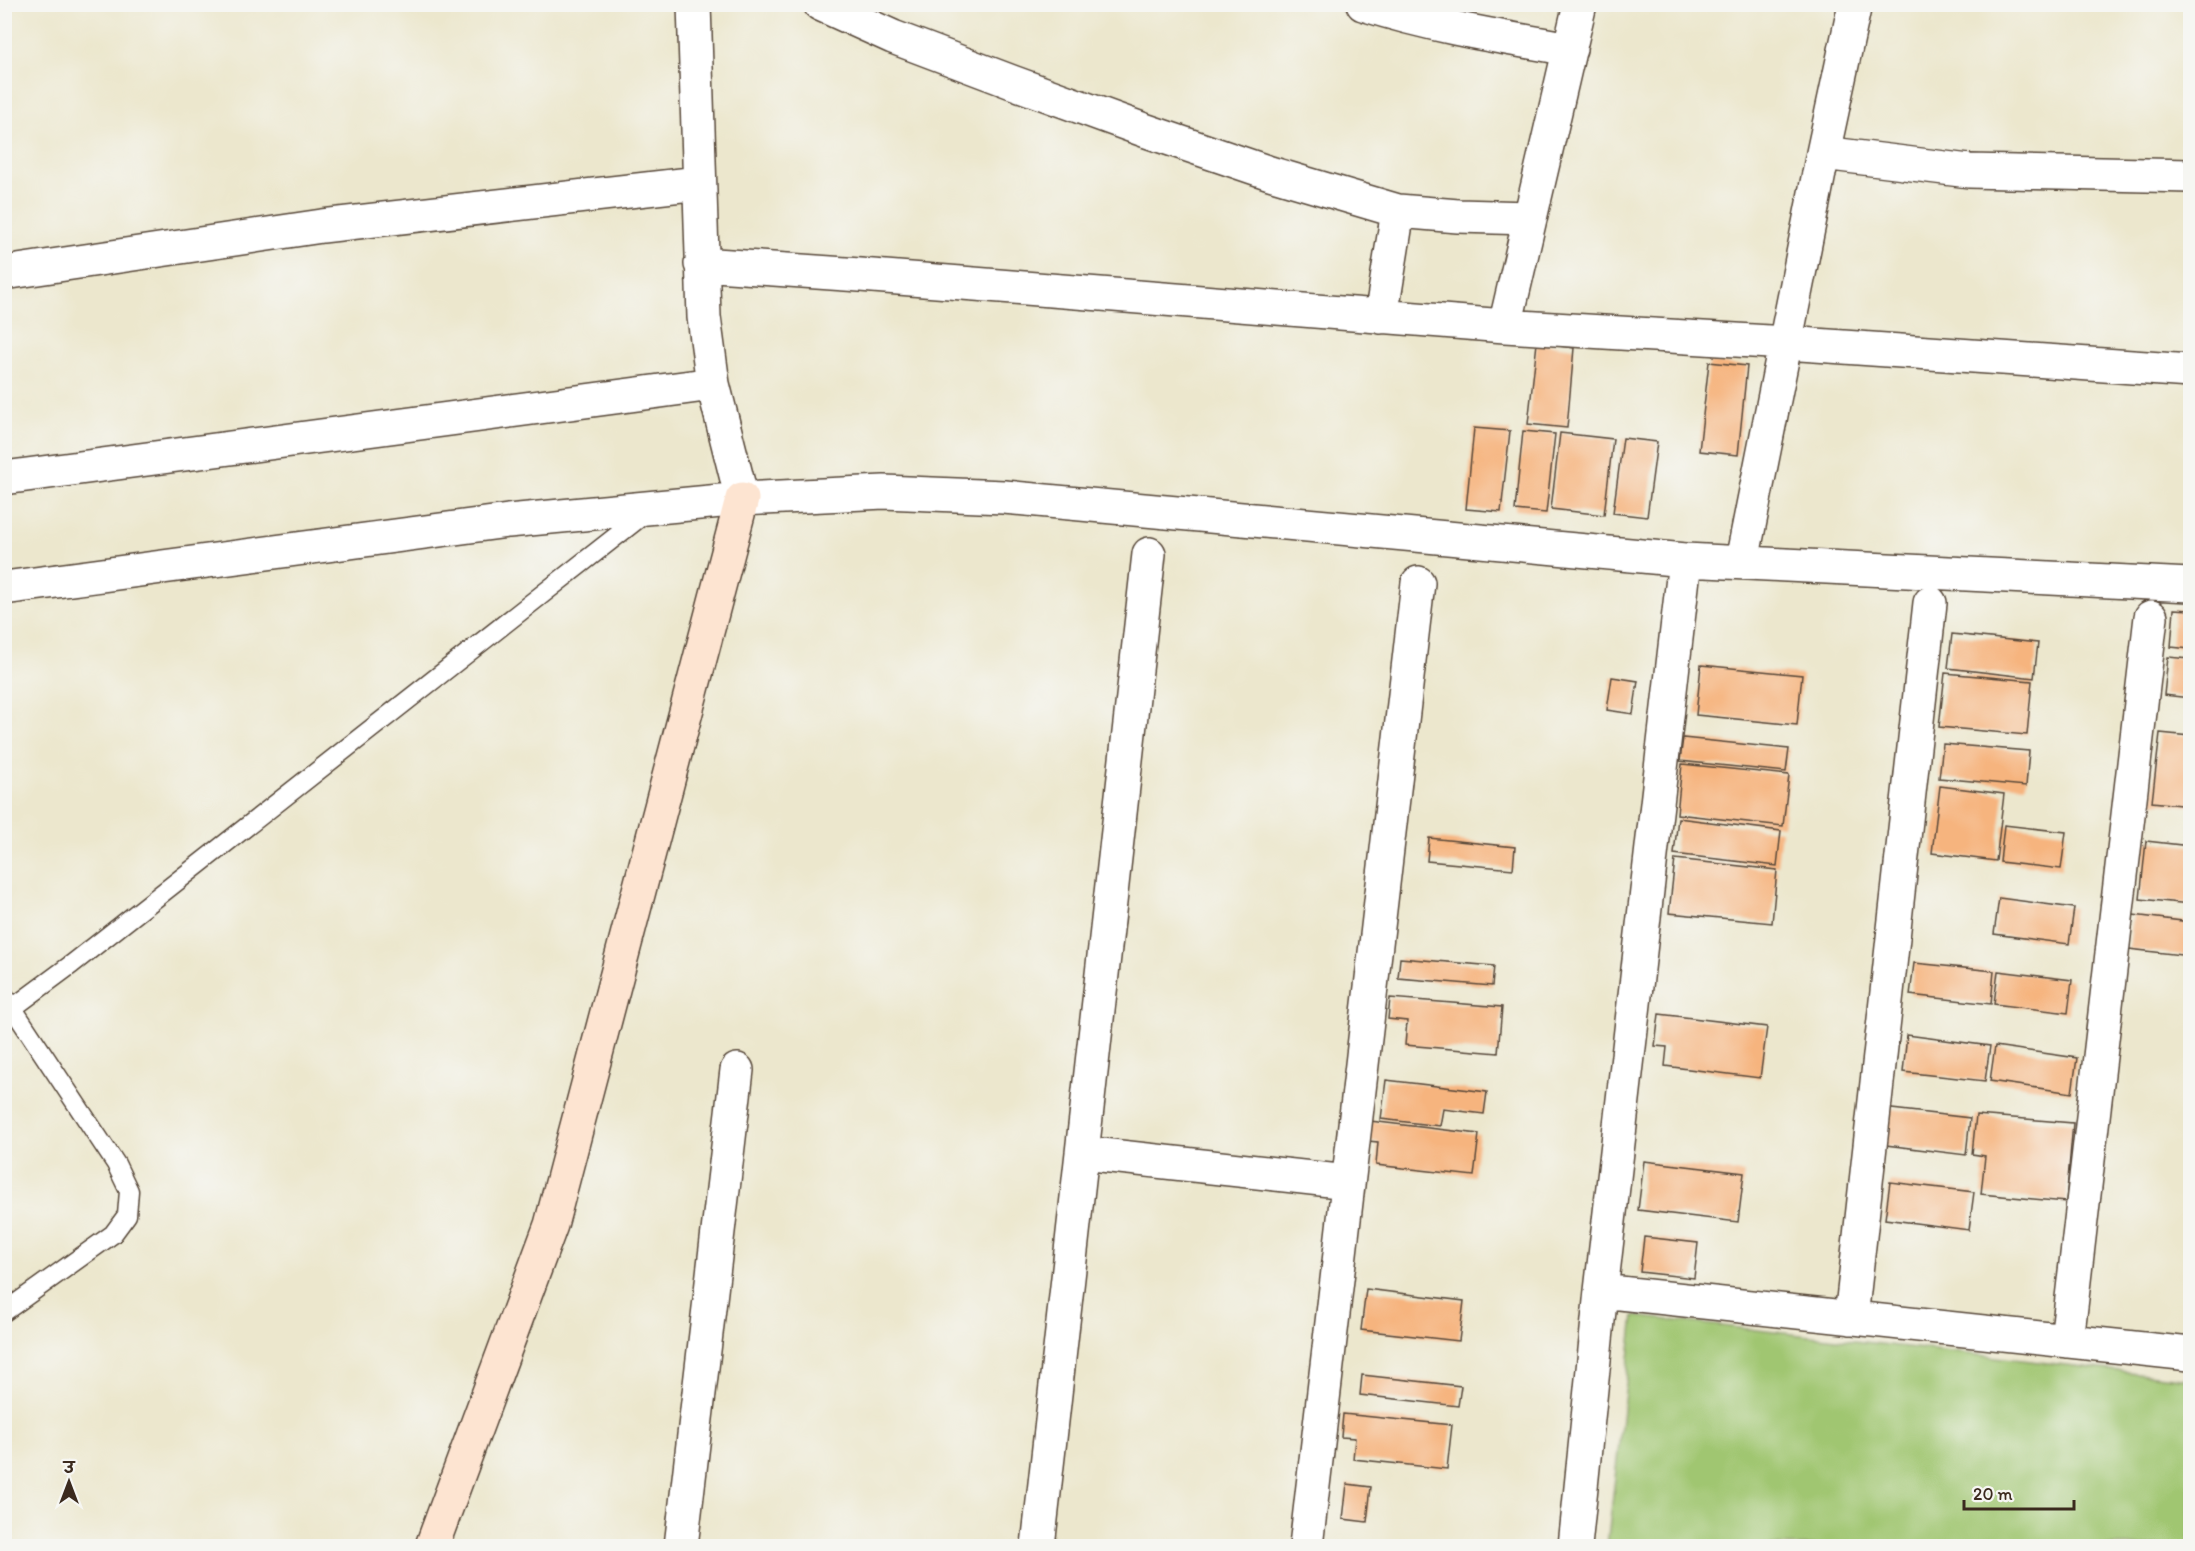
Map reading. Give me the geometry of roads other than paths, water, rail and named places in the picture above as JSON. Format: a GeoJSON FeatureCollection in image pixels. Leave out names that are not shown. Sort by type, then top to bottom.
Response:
{"type":"FeatureCollection","features":[{"type":"Feature","properties":{"kind":"street"},"geometry":{"type":"LineString","coordinates":[[432,1546],[551,1225],[742,500],[713,384],[704,317],[694,4]]}},
{"type":"Feature","properties":{"kind":"street"},"geometry":{"type":"LineString","coordinates":[[820,4],[903,41],[1144,130],[1270,173],[1398,211],[1458,216],[1530,218]]}},
{"type":"Feature","properties":{"kind":"street"},"geometry":{"type":"LineString","coordinates":[[1363,4],[1455,28],[1570,49]]}},
{"type":"Feature","properties":{"kind":"street"},"geometry":{"type":"LineString","coordinates":[[1505,326],[1580,4]]}},
{"type":"Feature","properties":{"kind":"street"},"geometry":{"type":"LineString","coordinates":[[1742,561],[1855,4]]}},
{"type":"Feature","properties":{"kind":"street"},"geometry":{"type":"LineString","coordinates":[[1823,153],[1969,171],[2190,176]]}},
{"type":"Feature","properties":{"kind":"street"},"geometry":{"type":"LineString","coordinates":[[4,273],[322,226],[699,183]]}},
{"type":"Feature","properties":{"kind":"street"},"geometry":{"type":"LineString","coordinates":[[1381,317],[1398,211]]}},
{"type":"Feature","properties":{"kind":"street"},"geometry":{"type":"LineString","coordinates":[[701,264],[1505,326],[2190,370]]}},
{"type":"Feature","properties":{"kind":"street"},"geometry":{"type":"LineString","coordinates":[[4,478],[713,384]]}},
{"type":"Feature","properties":{"kind":"street"},"geometry":{"type":"LineString","coordinates":[[4,588],[508,521],[742,500],[884,492],[1004,497],[1685,560],[1742,561],[2190,585]]}},
{"type":"Feature","properties":{"kind":"street"},"geometry":{"type":"LineString","coordinates":[[1038,1546],[1149,554]]}},
{"type":"Feature","properties":{"kind":"street"},"geometry":{"type":"LineString","coordinates":[[1575,1546],[1601,1291],[1685,560]]}},
{"type":"Feature","properties":{"kind":"street"},"geometry":{"type":"LineString","coordinates":[[1306,1546],[1418,583]]}},
{"type":"Feature","properties":{"kind":"street"},"geometry":{"type":"LineString","coordinates":[[1851,1318],[1930,603]]}},
{"type":"Feature","properties":{"kind":"street"},"geometry":{"type":"LineString","coordinates":[[2067,1341],[2151,617]]}},
{"type":"Feature","properties":{"kind":"street"},"geometry":{"type":"LineString","coordinates":[[681,1546],[737,1070]]}},
{"type":"Feature","properties":{"kind":"street"},"geometry":{"type":"LineString","coordinates":[[1083,1153],[1348,1182]]}},
{"type":"Feature","properties":{"kind":"street"},"geometry":{"type":"LineString","coordinates":[[1601,1291],[2190,1354]]}},
{"type":"Feature","properties":{"kind":"lane"},"geometry":{"type":"LineString","coordinates":[[4,1312],[113,1234],[127,1215],[129,1191],[116,1164],[9,1001],[82,957],[653,507]]}}]}
